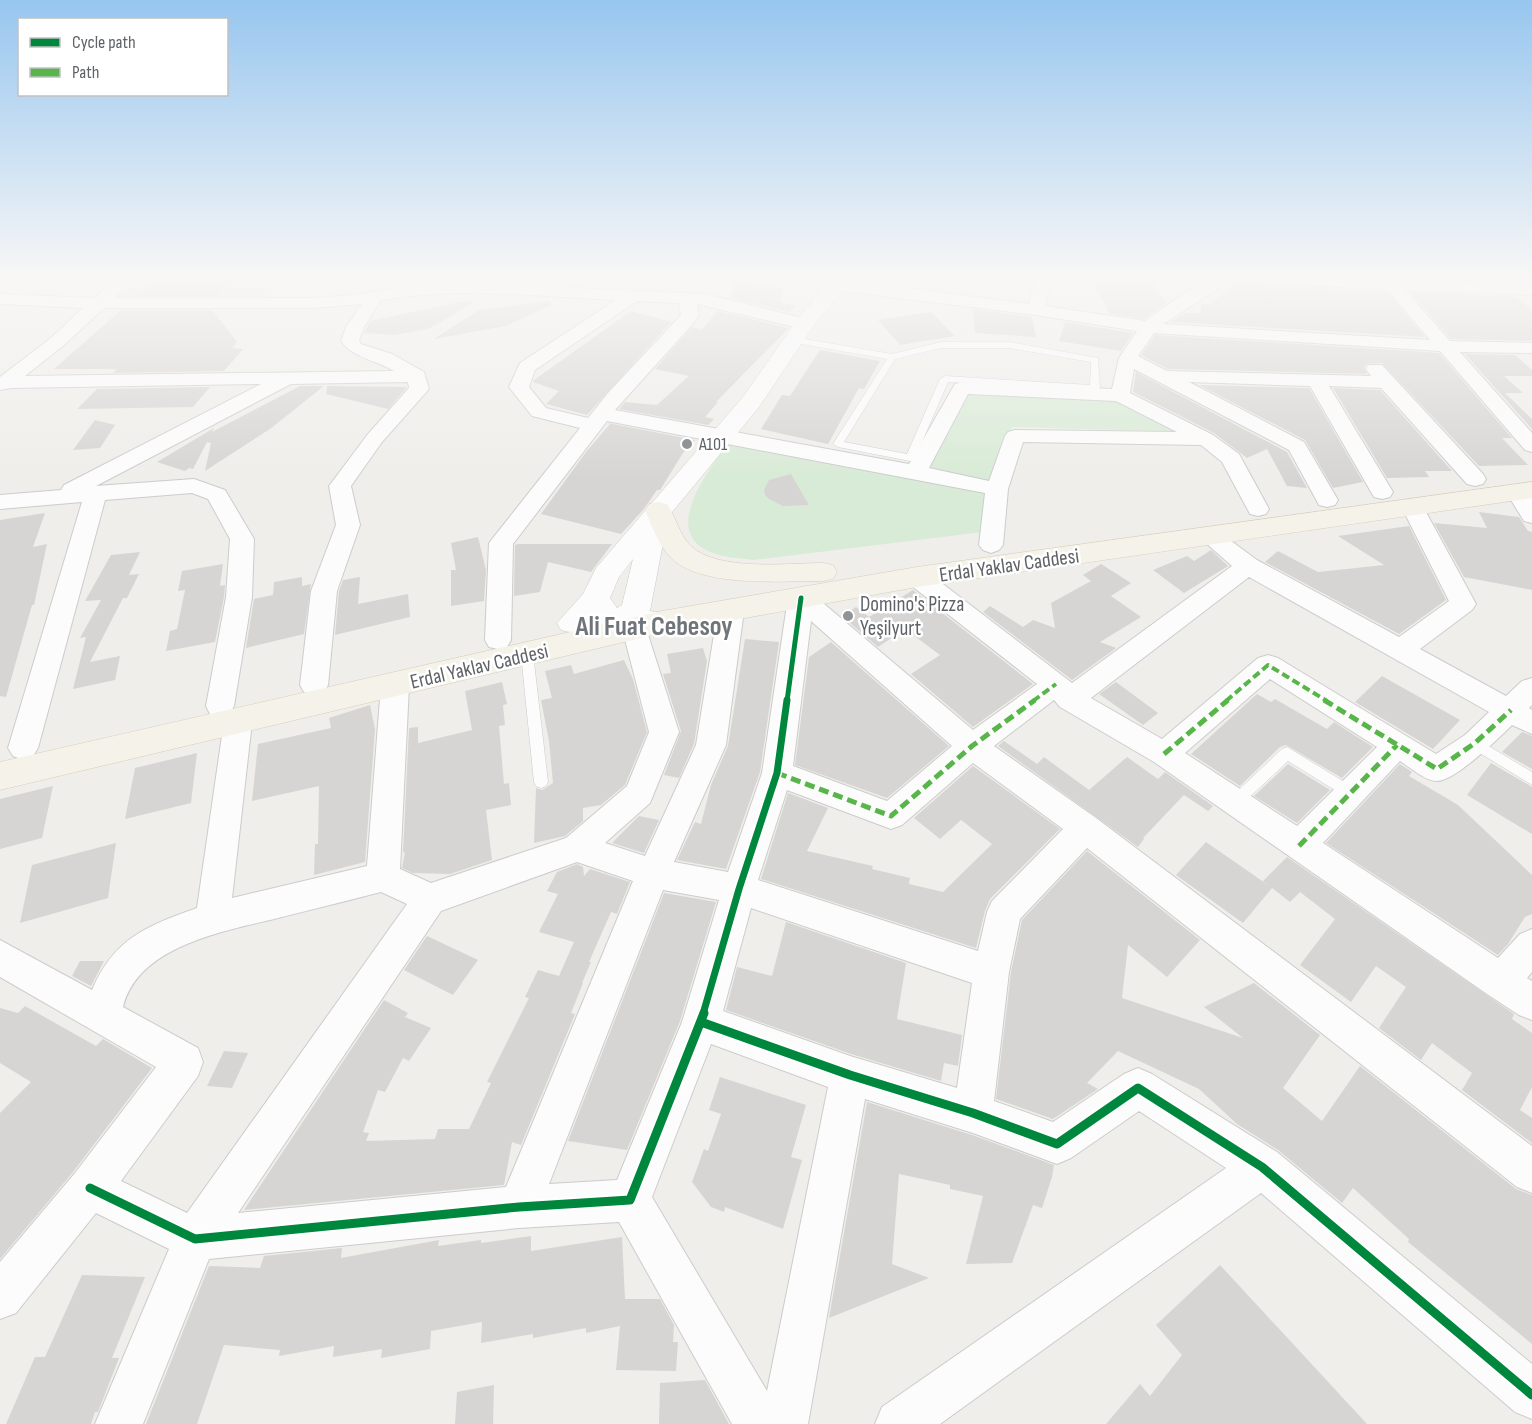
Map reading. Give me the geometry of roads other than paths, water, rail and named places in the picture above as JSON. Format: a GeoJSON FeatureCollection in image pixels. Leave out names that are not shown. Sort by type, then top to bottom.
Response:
{"type":"FeatureCollection","features":[{"type":"Feature","properties":{"kind":"main road"},"geometry":{"type":"LineString","coordinates":[[614,620],[606,575],[658,510],[723,438],[751,402],[789,345]]}},
{"type":"Feature","properties":{"kind":"main road","name":"Erdal Yaklav Caddesi"},"geometry":{"type":"LineString","coordinates":[[0,776],[229,714],[314,685],[498,640],[812,585],[991,545],[1475,479],[1527,484]]}},
{"type":"Feature","properties":{"kind":"main road","name":"Erdal Yaklav Caddesi"},"geometry":{"type":"LineString","coordinates":[[12,751],[395,686],[527,654],[614,620],[731,610],[812,585],[917,578],[1211,537],[1412,506],[1527,484]]}},
{"type":"Feature","properties":{"kind":"main road"},"geometry":{"type":"LineString","coordinates":[[658,510],[675,545],[693,561],[716,568],[812,585]]}},
{"type":"Feature","properties":{"kind":"main road"},"geometry":{"type":"LineString","coordinates":[[614,620],[658,510]]}},
{"type":"Feature","properties":{"kind":"street"},"geometry":{"type":"LineString","coordinates":[[3,384],[52,345]]}},
{"type":"Feature","properties":{"kind":"street"},"geometry":{"type":"LineString","coordinates":[[353,345],[385,358],[417,376]]}},
{"type":"Feature","properties":{"kind":"street"},"geometry":{"type":"LineString","coordinates":[[559,345],[527,367],[519,387],[539,412],[723,438],[916,472],[997,489]]}},
{"type":"Feature","properties":{"kind":"street"},"geometry":{"type":"LineString","coordinates":[[498,640],[501,543],[530,509],[615,397],[663,345]]}},
{"type":"Feature","properties":{"kind":"street"},"geometry":{"type":"LineString","coordinates":[[1120,395],[1128,358],[1137,345]]}},
{"type":"Feature","properties":{"kind":"street"},"geometry":{"type":"LineString","coordinates":[[1355,345],[1475,479]]}},
{"type":"Feature","properties":{"kind":"street"},"geometry":{"type":"LineString","coordinates":[[1432,345],[1532,349]]}},
{"type":"Feature","properties":{"kind":"street"},"geometry":{"type":"LineString","coordinates":[[1445,346],[1532,446]]}},
{"type":"Feature","properties":{"kind":"street"},"geometry":{"type":"LineString","coordinates":[[1128,358],[1298,446],[1327,500]]}},
{"type":"Feature","properties":{"kind":"street"},"geometry":{"type":"LineString","coordinates":[[3,384],[417,376]]}},
{"type":"Feature","properties":{"kind":"street"},"geometry":{"type":"LineString","coordinates":[[314,685],[324,591],[348,525],[340,486],[375,438],[418,389],[417,376]]}},
{"type":"Feature","properties":{"kind":"street"},"geometry":{"type":"LineString","coordinates":[[1161,376],[1386,382]]}},
{"type":"Feature","properties":{"kind":"street"},"geometry":{"type":"LineString","coordinates":[[60,496],[290,377]]}},
{"type":"Feature","properties":{"kind":"street"},"geometry":{"type":"LineString","coordinates":[[1316,380],[1382,492]]}},
{"type":"Feature","properties":{"kind":"street"},"geometry":{"type":"LineString","coordinates":[[916,472],[962,388],[1120,395],[1206,439],[1231,459],[1258,509]]}},
{"type":"Feature","properties":{"kind":"street"},"geometry":{"type":"LineString","coordinates":[[991,545],[997,489],[1015,435],[1206,439]]}},
{"type":"Feature","properties":{"kind":"street"},"geometry":{"type":"LineString","coordinates":[[1527,484],[1532,516]]}},
{"type":"Feature","properties":{"kind":"street"},"geometry":{"type":"LineString","coordinates":[[0,502],[194,486],[217,495],[242,538],[213,918]]}},
{"type":"Feature","properties":{"kind":"street"},"geometry":{"type":"LineString","coordinates":[[12,751],[96,493]]}},
{"type":"Feature","properties":{"kind":"street"},"geometry":{"type":"LineString","coordinates":[[1400,651],[1463,604],[1412,506]]}},
{"type":"Feature","properties":{"kind":"street"},"geometry":{"type":"LineString","coordinates":[[1211,537],[1248,566],[1522,717]]}},
{"type":"Feature","properties":{"kind":"street"},"geometry":{"type":"LineString","coordinates":[[777,773],[891,816],[972,746],[1063,692],[1248,566]]}},
{"type":"Feature","properties":{"kind":"street"},"geometry":{"type":"LineString","coordinates":[[917,578],[1063,692],[1164,754],[1532,1002]]}},
{"type":"Feature","properties":{"kind":"street"},"geometry":{"type":"LineString","coordinates":[[812,585],[972,746],[1085,828],[1532,1172]]}},
{"type":"Feature","properties":{"kind":"street"},"geometry":{"type":"LineString","coordinates":[[630,1200],[701,1022],[739,889],[777,773],[812,585]]}},
{"type":"Feature","properties":{"kind":"street"},"geometry":{"type":"LineString","coordinates":[[519,1207],[653,873],[711,745],[731,610]]}},
{"type":"Feature","properties":{"kind":"street"},"geometry":{"type":"LineString","coordinates":[[102,1017],[107,997],[118,974],[146,947],[167,934],[213,918],[383,877],[430,898],[456,892],[577,848],[639,794],[664,732],[614,620]]}},
{"type":"Feature","properties":{"kind":"street"},"geometry":{"type":"LineString","coordinates":[[1164,754],[1268,665],[1437,769],[1475,743],[1522,717],[1532,688]]}},
{"type":"Feature","properties":{"kind":"street"},"geometry":{"type":"LineString","coordinates":[[383,877],[395,686]]}},
{"type":"Feature","properties":{"kind":"street"},"geometry":{"type":"LineString","coordinates":[[1299,846],[1397,745]]}},
{"type":"Feature","properties":{"kind":"street"},"geometry":{"type":"LineString","coordinates":[[973,1113],[991,972],[1004,912],[1085,828]]}},
{"type":"Feature","properties":{"kind":"street"},"geometry":{"type":"LineString","coordinates":[[577,848],[653,873],[739,889],[991,972]]}},
{"type":"Feature","properties":{"kind":"street"},"geometry":{"type":"LineString","coordinates":[[119,1424],[195,1239],[430,898]]}},
{"type":"Feature","properties":{"kind":"street"},"geometry":{"type":"LineString","coordinates":[[1500,982],[1532,946]]}},
{"type":"Feature","properties":{"kind":"street"},"geometry":{"type":"LineString","coordinates":[[0,957],[184,1062],[90,1188],[0,1297]]}},
{"type":"Feature","properties":{"kind":"street"},"geometry":{"type":"LineString","coordinates":[[701,1022],[850,1075],[973,1113],[1057,1144],[1138,1088],[1262,1167],[1532,1395]]}},
{"type":"Feature","properties":{"kind":"street"},"geometry":{"type":"LineString","coordinates":[[784,1424],[850,1075]]}},
{"type":"Feature","properties":{"kind":"street"},"geometry":{"type":"LineString","coordinates":[[899,1424],[1262,1167]]}},
{"type":"Feature","properties":{"kind":"street"},"geometry":{"type":"LineString","coordinates":[[90,1188],[195,1239],[519,1207],[630,1200]]}},
{"type":"Feature","properties":{"kind":"street"},"geometry":{"type":"LineString","coordinates":[[630,1200],[759,1424]]}},
{"type":"Feature","properties":{"kind":"lane"},"geometry":{"type":"LineString","coordinates":[[849,345],[892,357],[939,345]]}},
{"type":"Feature","properties":{"kind":"lane"},"geometry":{"type":"LineString","coordinates":[[892,357],[838,444],[910,458],[945,379],[1095,387],[1095,360],[1012,345]]}},
{"type":"Feature","properties":{"kind":"lane"},"geometry":{"type":"LineString","coordinates":[[527,654],[541,782]]}},
{"type":"Feature","properties":{"kind":"lane"},"geometry":{"type":"LineString","coordinates":[[1475,743],[1532,779]]}},
{"type":"Feature","properties":{"kind":"lane"},"geometry":{"type":"LineString","coordinates":[[1234,803],[1287,753],[1351,793]]}},
{"type":"Feature","properties":{"kind":"place","name":"A101"},"geometry":{"type":"Point","coordinates":[687,444]}},
{"type":"Feature","properties":{"kind":"place","name":"Domino's Pizza Yeşilyurt"},"geometry":{"type":"Point","coordinates":[848,616]}},
{"type":"Feature","properties":{"kind":"district","name":"Ali Fuat Cebesoy"},"geometry":{"type":"Point","coordinates":[654,626]}}]}
